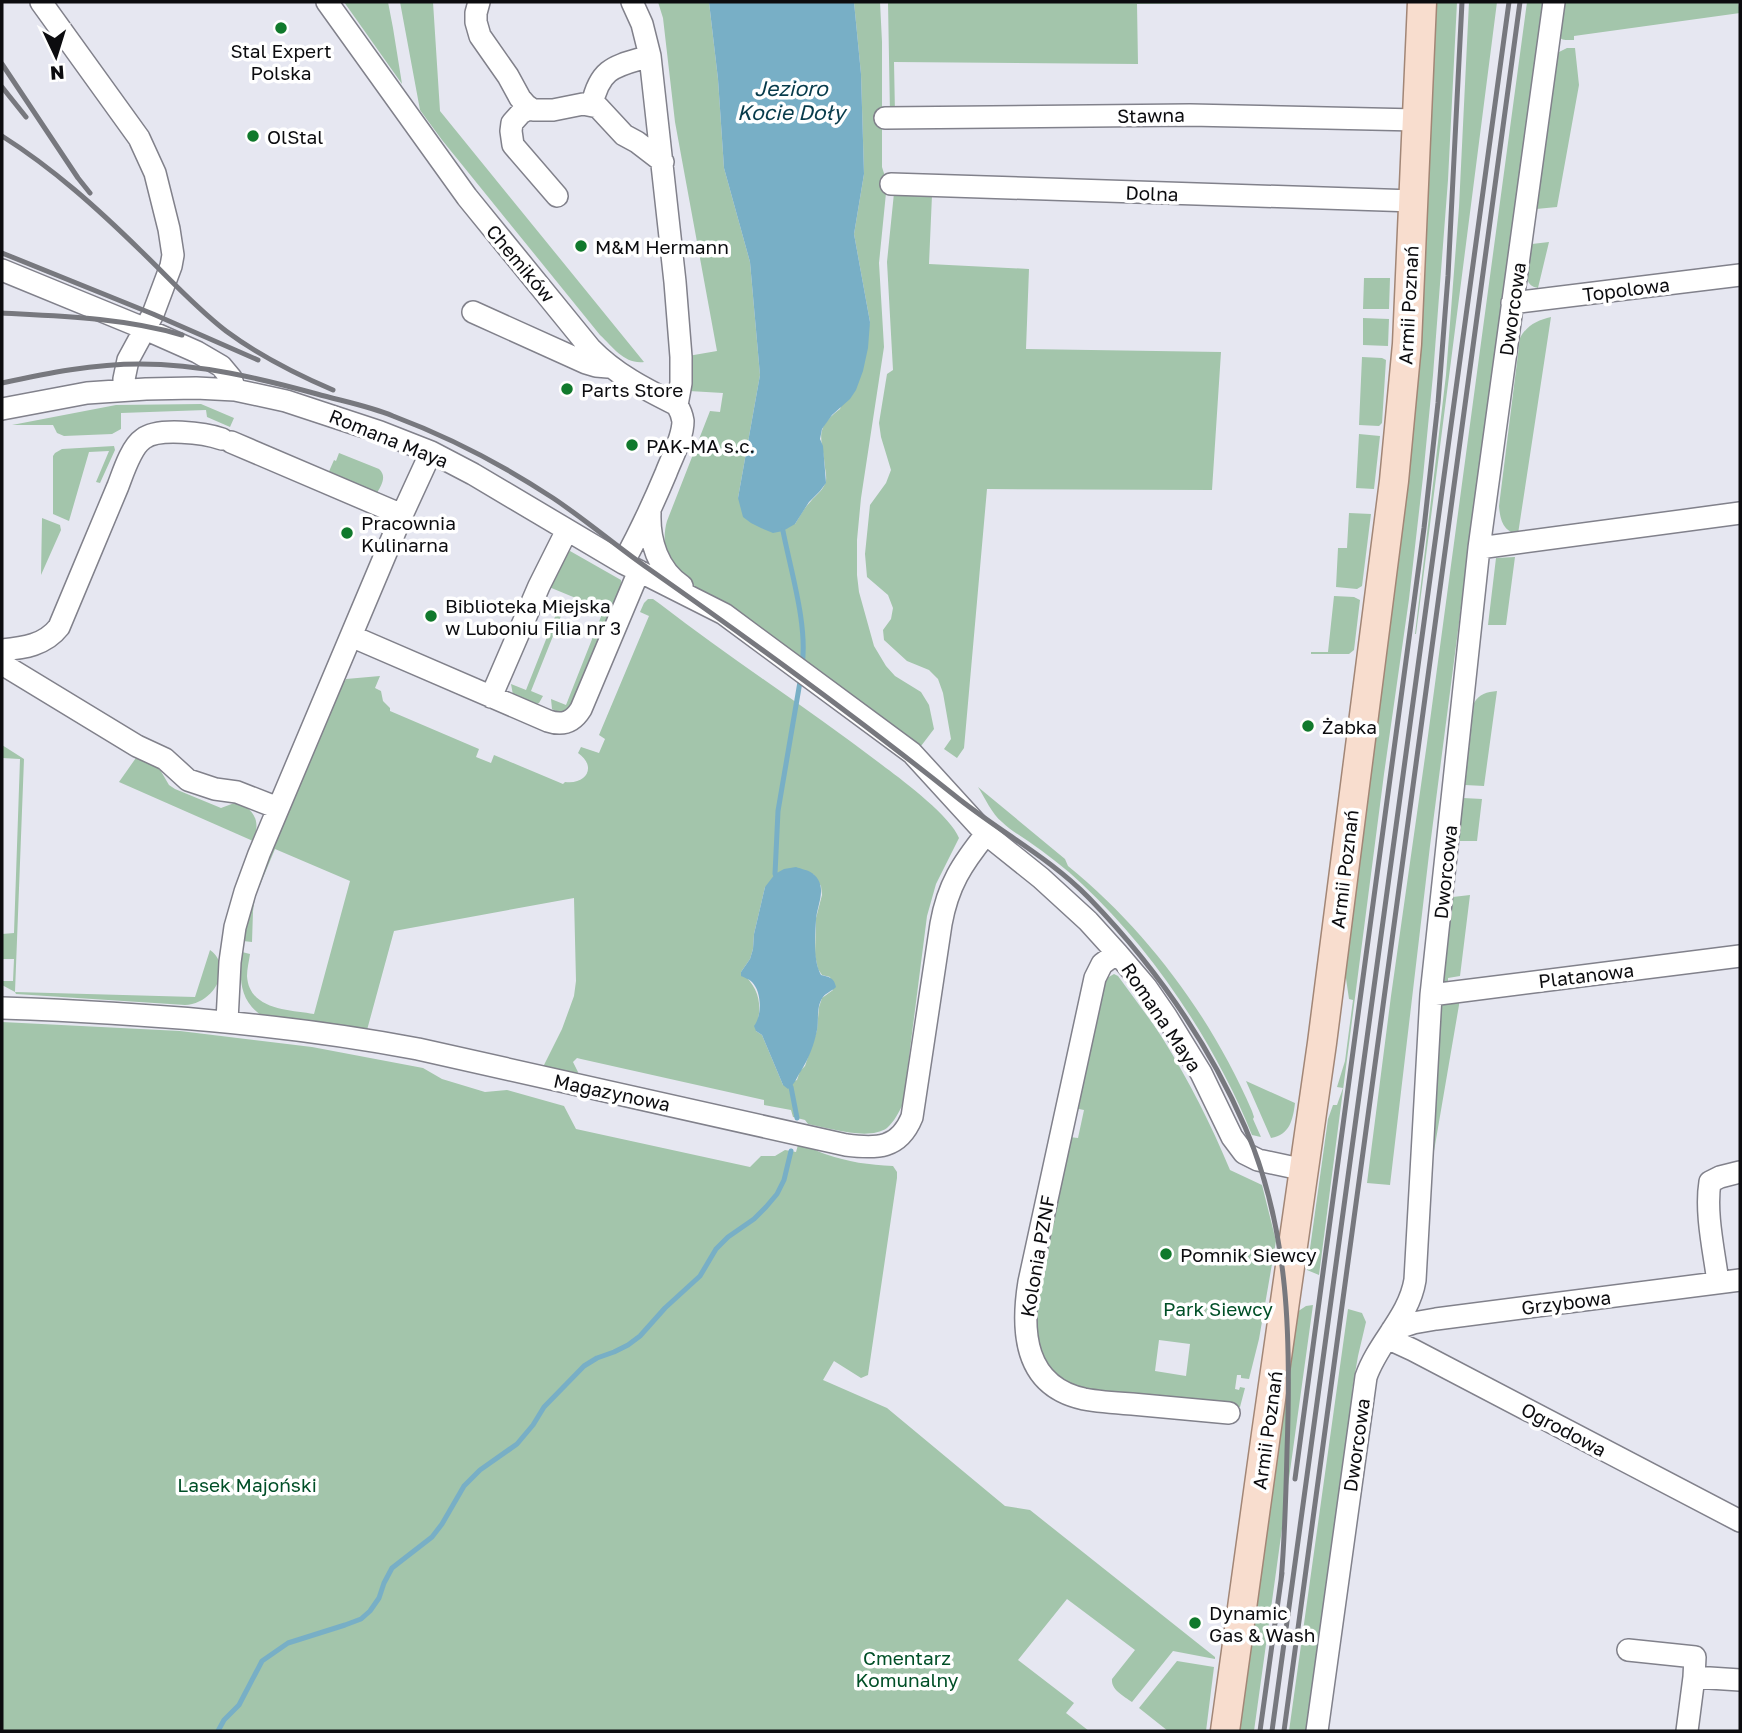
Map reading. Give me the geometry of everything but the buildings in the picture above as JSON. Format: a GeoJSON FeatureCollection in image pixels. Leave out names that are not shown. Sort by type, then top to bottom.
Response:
{"type":"FeatureCollection","features":[{"type":"Feature","properties":{"kind":"main road","name":"Armii Poznań"},"geometry":{"type":"LineString","coordinates":[[1225,1731],[1305,1170],[1394,481],[1407,344],[1422,2]]}},
{"type":"Feature","properties":{"kind":"street"},"geometry":{"type":"LineString","coordinates":[[41,2],[145,148],[155,173],[169,229],[173,255],[168,277],[128,360],[124,379],[114,391]]}},
{"type":"Feature","properties":{"kind":"street","name":"Chemików"},"geometry":{"type":"LineString","coordinates":[[327,2],[474,206],[590,348],[625,378],[677,405]]}},
{"type":"Feature","properties":{"kind":"street"},"geometry":{"type":"LineString","coordinates":[[479,2],[476,13],[480,36],[508,76],[520,99],[530,108],[553,110],[592,104],[599,107],[624,135],[663,162]]}},
{"type":"Feature","properties":{"kind":"street"},"geometry":{"type":"LineString","coordinates":[[351,636],[491,697],[543,708],[556,724],[576,716],[586,698],[636,570],[650,510],[674,454],[683,420],[677,405],[681,383],[681,357],[663,162],[650,56],[642,24],[632,2]]}},
{"type":"Feature","properties":{"kind":"street","name":"Dworcowa"},"geometry":{"type":"LineString","coordinates":[[1317,1731],[1364,1386],[1373,1359],[1410,1300],[1415,1280],[1432,995],[1479,548],[1554,2]]}},
{"type":"Feature","properties":{"kind":"street"},"geometry":{"type":"LineString","coordinates":[[592,104],[598,84],[607,73],[619,65],[650,56]]}},
{"type":"Feature","properties":{"kind":"street"},"geometry":{"type":"LineString","coordinates":[[530,108],[512,123],[513,145],[557,195]]}},
{"type":"Feature","properties":{"kind":"street","name":"Stawna"},"geometry":{"type":"LineString","coordinates":[[885,118],[1190,115],[1417,120]]}},
{"type":"Feature","properties":{"kind":"street","name":"Dolna"},"geometry":{"type":"LineString","coordinates":[[891,184],[1414,201]]}},
{"type":"Feature","properties":{"kind":"street"},"geometry":{"type":"LineString","coordinates":[[2,270],[197,352],[221,366],[231,378],[235,390]]}},
{"type":"Feature","properties":{"kind":"street","name":"Topolowa"},"geometry":{"type":"LineString","coordinates":[[1512,303],[1740,275]]}},
{"type":"Feature","properties":{"kind":"street"},"geometry":{"type":"LineString","coordinates":[[2,285],[36,285]]}},
{"type":"Feature","properties":{"kind":"street"},"geometry":{"type":"LineString","coordinates":[[472,312],[586,363],[611,368]]}},
{"type":"Feature","properties":{"kind":"street","name":"Romana Maya"},"geometry":{"type":"LineString","coordinates":[[2,409],[61,397],[114,391],[196,388],[235,390],[286,401],[362,426],[431,452],[473,474],[735,628],[857,721],[1060,895],[1117,953],[1146,987],[1177,1033],[1238,1147],[1258,1160],[1305,1170]]}},
{"type":"Feature","properties":{"kind":"street"},"geometry":{"type":"LineString","coordinates":[[2,650],[20,648],[53,635],[138,443],[152,434],[207,434],[227,440],[402,515]]}},
{"type":"Feature","properties":{"kind":"street"},"geometry":{"type":"LineString","coordinates":[[226,1021],[230,962],[244,892],[431,452]]}},
{"type":"Feature","properties":{"kind":"street"},"geometry":{"type":"LineString","coordinates":[[650,510],[651,538],[655,552],[666,571],[673,580],[735,628]]}},
{"type":"Feature","properties":{"kind":"street"},"geometry":{"type":"LineString","coordinates":[[1479,548],[1740,513]]}},
{"type":"Feature","properties":{"kind":"street"},"geometry":{"type":"LineString","coordinates":[[491,697],[535,594],[567,530]]}},
{"type":"Feature","properties":{"kind":"street","name":"Romana Maya"},"geometry":{"type":"LineString","coordinates":[[636,570],[735,628]]}},
{"type":"Feature","properties":{"kind":"street"},"geometry":{"type":"LineString","coordinates":[[2,664],[137,746],[165,759],[188,780],[209,788],[237,792],[278,808]]}},
{"type":"Feature","properties":{"kind":"street","name":"Magazynowa"},"geometry":{"type":"LineString","coordinates":[[2,1008],[114,1012],[226,1021],[390,1044],[846,1144],[882,1146],[901,1136],[912,1117],[944,909],[957,875],[983,830]]}},
{"type":"Feature","properties":{"kind":"street","name":"Kolonia PZNF"},"geometry":{"type":"LineString","coordinates":[[1117,953],[1102,964],[1095,978],[1030,1273],[1025,1312],[1027,1342],[1032,1357],[1047,1379],[1069,1394],[1083,1399],[1229,1413]]}},
{"type":"Feature","properties":{"kind":"street","name":"Platanowa"},"geometry":{"type":"LineString","coordinates":[[1432,995],[1740,956]]}},
{"type":"Feature","properties":{"kind":"street"},"geometry":{"type":"LineString","coordinates":[[1718,1282],[1708,1194],[1710,1182],[1740,1172]]}},
{"type":"Feature","properties":{"kind":"street","name":"Grzybowa"},"geometry":{"type":"LineString","coordinates":[[1390,1334],[1413,1323],[1436,1319],[1740,1279]]}},
{"type":"Feature","properties":{"kind":"street","name":"Ogrodowa"},"geometry":{"type":"LineString","coordinates":[[1390,1334],[1413,1350],[1740,1521]]}},
{"type":"Feature","properties":{"kind":"street"},"geometry":{"type":"LineString","coordinates":[[1628,1650],[1695,1657],[1687,1731]]}},
{"type":"Feature","properties":{"kind":"street"},"geometry":{"type":"LineString","coordinates":[[1694,1677],[1740,1679]]}},
{"type":"Feature","properties":{"kind":"green space"},"geometry":{"type":"Polygon","coordinates":[[[344,2],[388,2],[402,84],[344,2]]]}},
{"type":"Feature","properties":{"kind":"green space"},"geometry":{"type":"Polygon","coordinates":[[[400,2],[433,2],[440,111],[644,362],[625,358],[600,335],[420,110],[400,2]]]}},
{"type":"Feature","properties":{"kind":"green space"},"geometry":{"type":"Polygon","coordinates":[[[658,2],[709,2],[724,168],[750,262],[760,375],[738,498],[795,524],[826,482],[822,429],[840,409],[870,322],[854,234],[864,174],[861,74],[854,2],[880,2],[882,167],[887,183],[879,263],[884,347],[861,498],[857,575],[874,646],[895,676],[921,692],[929,705],[934,729],[918,750],[730,611],[689,584],[672,567],[667,555],[667,521],[710,411],[720,412],[723,393],[689,391],[688,356],[717,351],[675,122],[663,18],[658,2]]]}},
{"type":"Feature","properties":{"kind":"green space"},"geometry":{"type":"Polygon","coordinates":[[[888,2],[1380,2],[1137,4],[1138,64],[894,62],[895,114],[890,114],[888,2]]]}},
{"type":"Feature","properties":{"kind":"green space"},"geometry":{"type":"Polygon","coordinates":[[[1433,2],[1457,2],[1448,180],[1433,375],[1409,599],[1319,1275],[1307,1270],[1328,1119],[1343,1088],[1337,1087],[1345,1061],[1353,1000],[1349,999],[1344,965],[1433,2]]]}},
{"type":"Feature","properties":{"kind":"green space"},"geometry":{"type":"Polygon","coordinates":[[[1469,2],[1497,2],[1415,634],[1446,375],[1459,207],[1469,2]]]}},
{"type":"Feature","properties":{"kind":"green space"},"geometry":{"type":"Polygon","coordinates":[[[1527,2],[1544,2],[1460,615],[1390,1185],[1367,1183],[1391,996],[1527,2]]]}},
{"type":"Feature","properties":{"kind":"green space"},"geometry":{"type":"Polygon","coordinates":[[[1561,2],[1738,2],[1740,13],[1574,36],[1574,40],[1567,40],[1557,36],[1561,2]]]}},
{"type":"Feature","properties":{"kind":"green space"},"geometry":{"type":"Polygon","coordinates":[[[1567,48],[1575,48],[1579,85],[1557,207],[1536,209],[1552,62],[1557,53],[1567,48]]]}},
{"type":"Feature","properties":{"kind":"green space"},"geometry":{"type":"Polygon","coordinates":[[[894,193],[932,195],[929,264],[1029,269],[1026,349],[1221,352],[1212,490],[987,489],[964,748],[957,758],[944,749],[951,739],[938,679],[929,670],[907,661],[884,640],[883,630],[891,619],[893,608],[888,595],[867,577],[865,554],[870,505],[886,483],[891,470],[879,423],[887,374],[893,370],[887,262],[894,193]]]}},
{"type":"Feature","properties":{"kind":"green space"},"geometry":{"type":"Polygon","coordinates":[[[1549,242],[1537,288],[1530,284],[1527,278],[1532,244],[1549,242]]]}},
{"type":"Feature","properties":{"kind":"green space"},"geometry":{"type":"Polygon","coordinates":[[[1364,278],[1390,278],[1389,309],[1363,309],[1364,278]]]}},
{"type":"Feature","properties":{"kind":"green space"},"geometry":{"type":"Polygon","coordinates":[[[1551,317],[1518,534],[1506,528],[1501,520],[1499,506],[1520,338],[1533,324],[1551,317]]]}},
{"type":"Feature","properties":{"kind":"green space"},"geometry":{"type":"Polygon","coordinates":[[[1363,318],[1389,319],[1388,346],[1363,345],[1363,318]]]}},
{"type":"Feature","properties":{"kind":"green space"},"geometry":{"type":"Polygon","coordinates":[[[1362,357],[1386,360],[1382,423],[1379,426],[1359,425],[1362,357]]]}},
{"type":"Feature","properties":{"kind":"green space"},"geometry":{"type":"Polygon","coordinates":[[[201,404],[234,418],[230,427],[207,417],[206,410],[121,413],[121,429],[112,434],[64,436],[57,433],[53,425],[12,425],[116,405],[201,404]]]}},
{"type":"Feature","properties":{"kind":"green space"},"geometry":{"type":"Polygon","coordinates":[[[1359,434],[1380,436],[1374,489],[1356,488],[1359,434]]]}},
{"type":"Feature","properties":{"kind":"green space"},"geometry":{"type":"Polygon","coordinates":[[[114,446],[115,450],[100,483],[96,482],[109,451],[89,452],[69,521],[53,514],[55,453],[62,449],[114,446]]]}},
{"type":"Feature","properties":{"kind":"green space"},"geometry":{"type":"Polygon","coordinates":[[[339,453],[382,472],[383,479],[376,495],[327,476],[339,453]]]}},
{"type":"Feature","properties":{"kind":"green space"},"geometry":{"type":"Polygon","coordinates":[[[1349,513],[1371,514],[1362,586],[1357,589],[1336,587],[1338,548],[1347,548],[1349,513]]]}},
{"type":"Feature","properties":{"kind":"green space"},"geometry":{"type":"Polygon","coordinates":[[[42,518],[60,525],[61,530],[41,575],[42,518]]]}},
{"type":"Feature","properties":{"kind":"green space"},"geometry":{"type":"Polygon","coordinates":[[[570,551],[621,580],[622,588],[612,613],[549,587],[563,556],[570,551]]]}},
{"type":"Feature","properties":{"kind":"green space"},"geometry":{"type":"Polygon","coordinates":[[[1515,557],[1506,625],[1488,625],[1496,558],[1515,557]]]}},
{"type":"Feature","properties":{"kind":"green space"},"geometry":{"type":"Polygon","coordinates":[[[1334,596],[1360,600],[1354,650],[1349,654],[1311,654],[1328,652],[1334,596]]]}},
{"type":"Feature","properties":{"kind":"green space"},"geometry":{"type":"Polygon","coordinates":[[[562,599],[567,601],[531,691],[543,696],[539,703],[533,706],[513,695],[511,684],[526,690],[562,599]]]}},
{"type":"Feature","properties":{"kind":"green space"},"geometry":{"type":"Polygon","coordinates":[[[653,599],[858,747],[927,800],[947,820],[959,838],[936,884],[927,916],[903,1104],[892,1123],[879,1132],[860,1134],[808,1124],[805,1120],[793,1117],[791,1110],[764,1105],[764,1100],[577,1058],[573,1062],[577,1074],[543,1067],[562,1029],[574,996],[574,898],[394,931],[367,1030],[264,1017],[245,997],[241,980],[242,952],[250,954],[247,976],[249,987],[255,996],[272,1006],[314,1014],[350,881],[275,849],[255,897],[252,942],[243,941],[255,890],[341,680],[380,676],[375,688],[381,691],[383,701],[390,711],[479,749],[476,757],[491,763],[494,755],[563,784],[579,781],[587,774],[588,769],[584,758],[578,753],[581,747],[599,753],[605,739],[599,735],[649,616],[640,612],[644,603],[653,599]],[[813,874],[765,887],[753,949],[741,972],[756,992],[759,1013],[756,1031],[762,1035],[783,1085],[797,1080],[805,1066],[817,1030],[822,998],[833,990],[830,977],[822,975],[818,969],[815,955],[816,918],[822,895],[821,886],[813,874]]]}},
{"type":"Feature","properties":{"kind":"green space"},"geometry":{"type":"Polygon","coordinates":[[[602,614],[610,618],[574,705],[563,712],[555,711],[552,709],[551,699],[566,705],[602,614]]]}},
{"type":"Feature","properties":{"kind":"green space"},"geometry":{"type":"Polygon","coordinates":[[[1497,691],[1484,786],[1465,785],[1474,703],[1478,697],[1497,691]]]}},
{"type":"Feature","properties":{"kind":"green space"},"geometry":{"type":"Polygon","coordinates":[[[2,745],[24,759],[15,992],[2,985],[2,981],[13,981],[14,959],[2,959],[2,934],[14,933],[20,759],[2,758],[2,745]]]}},
{"type":"Feature","properties":{"kind":"green space"},"geometry":{"type":"Polygon","coordinates":[[[138,755],[159,768],[169,785],[175,789],[221,808],[237,802],[248,809],[256,822],[253,841],[119,782],[138,755]]]}},
{"type":"Feature","properties":{"kind":"green space"},"geometry":{"type":"Polygon","coordinates":[[[978,787],[1065,859],[1068,866],[1097,891],[1150,947],[1197,1009],[1217,1042],[1236,1076],[1261,1137],[1252,1135],[1201,1033],[1180,1000],[1133,938],[1076,878],[998,819],[978,787]]]}},
{"type":"Feature","properties":{"kind":"green space"},"geometry":{"type":"Polygon","coordinates":[[[1463,798],[1482,799],[1477,841],[1458,841],[1463,798]]]}},
{"type":"Feature","properties":{"kind":"green space"},"geometry":{"type":"Polygon","coordinates":[[[1470,895],[1460,976],[1448,978],[1448,984],[1441,985],[1453,897],[1470,895]]]}},
{"type":"Feature","properties":{"kind":"green space"},"geometry":{"type":"Polygon","coordinates":[[[210,950],[217,957],[220,966],[220,975],[212,992],[195,1003],[185,1005],[15,992],[195,997],[210,950]]]}},
{"type":"Feature","properties":{"kind":"green space","name":"Park Siewcy"},"geometry":{"type":"Polygon","coordinates":[[[1114,974],[1118,976],[1163,1039],[1199,1103],[1230,1170],[1262,1185],[1276,1241],[1259,1339],[1249,1379],[1237,1375],[1235,1389],[1245,1388],[1240,1407],[1089,1393],[1063,1381],[1043,1360],[1035,1340],[1038,1277],[1069,1137],[1078,1138],[1084,1110],[1074,1108],[1102,976],[1107,978],[1114,974]],[[1159,1340],[1155,1371],[1186,1376],[1190,1344],[1159,1340]]]}},
{"type":"Feature","properties":{"kind":"green space"},"geometry":{"type":"Polygon","coordinates":[[[1459,1002],[1459,1005],[1433,1157],[1440,1003],[1459,1002]]]}},
{"type":"Feature","properties":{"kind":"green space","name":"Lasek Majoński"},"geometry":{"type":"Polygon","coordinates":[[[2,1022],[180,1031],[312,1047],[423,1068],[442,1079],[485,1092],[507,1090],[564,1106],[576,1129],[750,1167],[761,1156],[775,1156],[785,1150],[796,1152],[798,1145],[850,1161],[893,1166],[897,1178],[868,1375],[861,1378],[834,1361],[823,1380],[887,1408],[1005,1506],[1030,1510],[1215,1659],[1173,1651],[1132,1702],[1116,1690],[1112,1679],[1135,1650],[1067,1599],[1018,1660],[1074,1703],[1066,1713],[1089,1731],[2,1731],[2,1022]]]}},
{"type":"Feature","properties":{"kind":"green space"},"geometry":{"type":"Polygon","coordinates":[[[1246,1081],[1295,1103],[1292,1120],[1282,1134],[1271,1138],[1246,1081]]]}},
{"type":"Feature","properties":{"kind":"green space"},"geometry":{"type":"Polygon","coordinates":[[[1313,1305],[1254,1731],[1237,1731],[1282,1410],[1292,1359],[1291,1341],[1297,1312],[1313,1305]]]}},
{"type":"Feature","properties":{"kind":"green space"},"geometry":{"type":"Polygon","coordinates":[[[1348,1309],[1362,1313],[1366,1322],[1352,1391],[1355,1392],[1307,1731],[1289,1731],[1348,1309]]]}},
{"type":"Feature","properties":{"kind":"green space"},"geometry":{"type":"Polygon","coordinates":[[[1177,1661],[1214,1667],[1206,1731],[1168,1731],[1139,1708],[1177,1661]]]}},
{"type":"Feature","properties":{"kind":"water","name":"Jezioro Kocie Doły"},"geometry":{"type":"Polygon","coordinates":[[[709,2],[854,2],[861,74],[864,174],[854,234],[870,322],[868,348],[856,390],[822,429],[820,439],[826,483],[809,502],[795,524],[773,533],[743,517],[738,498],[760,375],[750,262],[724,168],[709,2]]]}},
{"type":"Feature","properties":{"kind":"water"},"geometry":{"type":"Polygon","coordinates":[[[796,867],[812,873],[820,884],[821,895],[815,933],[817,963],[821,975],[831,978],[836,987],[821,1001],[811,1051],[793,1085],[788,1089],[783,1085],[762,1035],[754,1026],[760,1010],[758,992],[752,982],[741,976],[741,972],[753,949],[765,887],[775,874],[796,867]]]}},
{"type":"Feature","properties":{"kind":"waterway"},"geometry":{"type":"LineString","coordinates":[[783,531],[801,617],[802,666]]}},
{"type":"Feature","properties":{"kind":"waterway"},"geometry":{"type":"LineString","coordinates":[[775,874],[778,811],[801,676]]}},
{"type":"Feature","properties":{"kind":"waterway"},"geometry":{"type":"LineString","coordinates":[[791,1087],[797,1118]]}},
{"type":"Feature","properties":{"kind":"waterway"},"geometry":{"type":"LineString","coordinates":[[218,1731],[224,1720],[239,1705],[262,1661],[288,1643],[361,1619],[370,1611],[392,1568],[432,1537],[464,1486],[480,1470],[517,1444],[544,1407],[584,1366],[628,1345],[640,1336],[665,1308],[700,1276],[716,1249],[766,1207],[784,1180],[791,1151]]}},
{"type":"Feature","properties":{"kind":"railway"},"geometry":{"type":"LineString","coordinates":[[1295,1479],[1424,528],[1448,276],[1462,2]]}},
{"type":"Feature","properties":{"kind":"railway"},"geometry":{"type":"LineString","coordinates":[[1272,1731],[1509,2]]}},
{"type":"Feature","properties":{"kind":"railway"},"geometry":{"type":"LineString","coordinates":[[1284,1731],[1520,2]]}},
{"type":"Feature","properties":{"kind":"railway"},"geometry":{"type":"LineString","coordinates":[[2,64],[90,193]]}},
{"type":"Feature","properties":{"kind":"railway"},"geometry":{"type":"LineString","coordinates":[[2,87],[26,117]]}},
{"type":"Feature","properties":{"kind":"railway"},"geometry":{"type":"LineString","coordinates":[[2,136],[91,204],[226,331],[278,364],[333,390]]}},
{"type":"Feature","properties":{"kind":"railway"},"geometry":{"type":"LineString","coordinates":[[2,253],[258,360]]}},
{"type":"Feature","properties":{"kind":"railway"},"geometry":{"type":"LineString","coordinates":[[2,313],[115,321],[182,335]]}},
{"type":"Feature","properties":{"kind":"railway"},"geometry":{"type":"LineString","coordinates":[[2,383],[88,367],[140,364],[207,369],[365,406],[455,442],[515,474],[565,506],[1074,883],[1113,923],[1177,1005],[1230,1095],[1260,1166],[1279,1246],[1287,1328],[1288,1410],[1281,1581]]}},
{"type":"Feature","properties":{"kind":"railway"},"geometry":{"type":"LineString","coordinates":[[1260,1731],[1282,1573]]}},
{"type":"Feature","properties":{"kind":"place","name":"Stal Expert Polska"},"geometry":{"type":"Point","coordinates":[281,28]}},
{"type":"Feature","properties":{"kind":"place","name":"OlStal"},"geometry":{"type":"Point","coordinates":[253,136]}},
{"type":"Feature","properties":{"kind":"place","name":"M&M Hermann"},"geometry":{"type":"Point","coordinates":[581,246]}},
{"type":"Feature","properties":{"kind":"place","name":"Parts Store"},"geometry":{"type":"Point","coordinates":[567,389]}},
{"type":"Feature","properties":{"kind":"place","name":"PAK-MA s.c."},"geometry":{"type":"Point","coordinates":[632,445]}},
{"type":"Feature","properties":{"kind":"place","name":"Pracownia Kulinarna"},"geometry":{"type":"Point","coordinates":[347,533]}},
{"type":"Feature","properties":{"kind":"place","name":"Biblioteka Miejska w Luboniu Filia nr 3"},"geometry":{"type":"Point","coordinates":[431,616]}},
{"type":"Feature","properties":{"kind":"place","name":"Żabka"},"geometry":{"type":"Point","coordinates":[1308,726]}},
{"type":"Feature","properties":{"kind":"place","name":"Pomnik Siewcy"},"geometry":{"type":"Point","coordinates":[1166,1254]}},
{"type":"Feature","properties":{"kind":"place","name":"Dynamic Gas & Wash"},"geometry":{"type":"Point","coordinates":[1195,1623]}},
{"type":"Feature","properties":{"kind":"park label","name":"Cmentarz Komunalny"},"geometry":{"type":"Point","coordinates":[907,1668]}}]}
